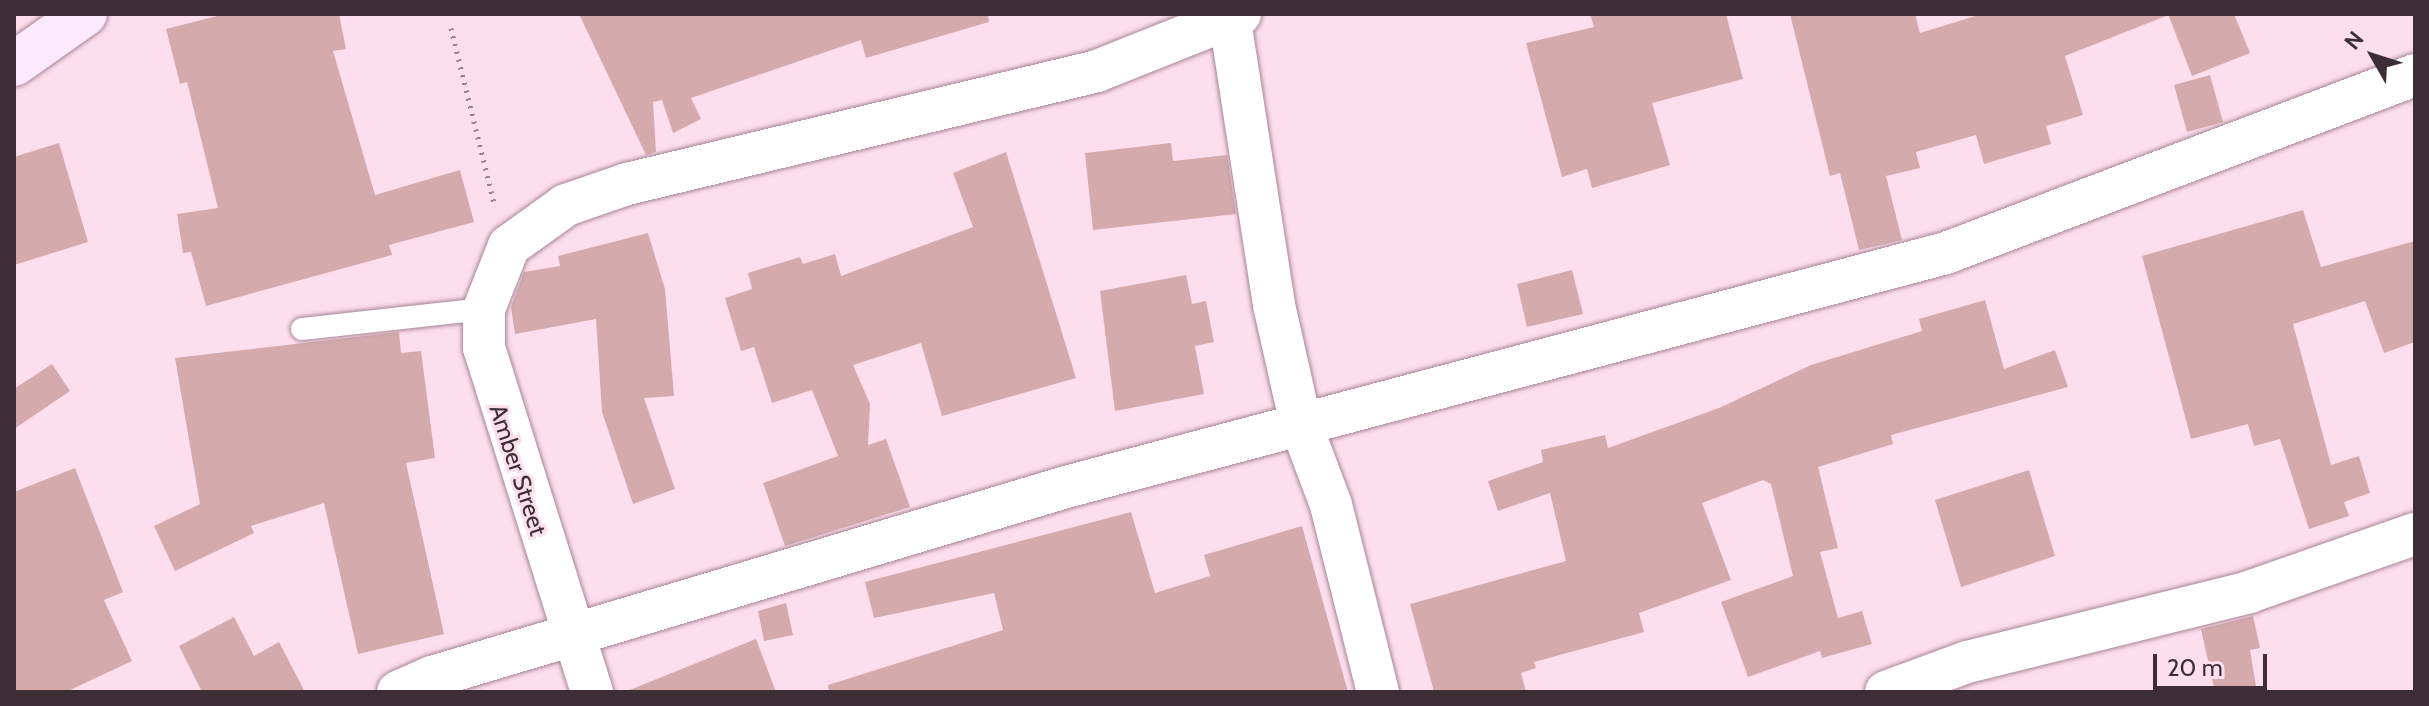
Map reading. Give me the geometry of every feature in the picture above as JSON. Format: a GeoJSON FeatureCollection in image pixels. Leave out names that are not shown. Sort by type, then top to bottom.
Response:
{"type":"FeatureCollection","features":[{"type":"Feature","properties":{"kind":"street"},"geometry":{"type":"LineString","coordinates":[[14,64],[85,14]]}},
{"type":"Feature","properties":{"kind":"street"},"geometry":{"type":"LineString","coordinates":[[509,246],[566,205],[627,184],[1097,71],[1233,16],[1274,305],[1301,425],[1331,505],[1378,692]]}},
{"type":"Feature","properties":{"kind":"street"},"geometry":{"type":"LineString","coordinates":[[398,692],[571,634],[1066,487],[1946,253],[2415,75]]}},
{"type":"Feature","properties":{"kind":"street","name":"Amber Street"},"geometry":{"type":"LineString","coordinates":[[509,246],[484,309],[493,393],[592,692]]}},
{"type":"Feature","properties":{"kind":"street"},"geometry":{"type":"LineString","coordinates":[[1886,692],[1967,662],[2249,592],[2415,534]]}},
{"type":"Feature","properties":{"kind":"lane"},"geometry":{"type":"LineString","coordinates":[[302,329],[484,309]]}},
{"type":"Feature","properties":{"kind":"path"},"geometry":{"type":"LineString","coordinates":[[451,28],[509,246]]}},
{"type":"Feature","properties":{"kind":"building"},"geometry":{"type":"Polygon","coordinates":[[[225,14],[339,14],[346,49],[333,51],[375,195],[460,170],[474,222],[389,245],[392,255],[206,306],[191,252],[183,253],[177,214],[218,208],[187,82],[180,84],[166,29],[225,14]]]}},
{"type":"Feature","properties":{"kind":"building"},"geometry":{"type":"Polygon","coordinates":[[[579,14],[988,14],[989,22],[866,58],[861,40],[691,98],[701,119],[673,133],[662,100],[653,102],[656,152],[646,155],[579,14]]]}},
{"type":"Feature","properties":{"kind":"building"},"geometry":{"type":"Polygon","coordinates":[[[1590,14],[1726,14],[1743,79],[1652,103],[1670,165],[1592,188],[1587,169],[1562,177],[1526,43],[1594,27],[1590,14]]]}},
{"type":"Feature","properties":{"kind":"building"},"geometry":{"type":"Polygon","coordinates":[[[1790,14],[1915,14],[1920,33],[1982,14],[2166,16],[2065,56],[2083,115],[2046,126],[2051,144],[1984,164],[1976,135],[1916,152],[1920,168],[1886,176],[1902,240],[1859,250],[1840,173],[1830,176],[1790,14]]]}},
{"type":"Feature","properties":{"kind":"building"},"geometry":{"type":"Polygon","coordinates":[[[2168,14],[2234,14],[2250,53],[2192,76],[2168,14]]]}},
{"type":"Feature","properties":{"kind":"building"},"geometry":{"type":"Polygon","coordinates":[[[2210,75],[2223,122],[2187,132],[2174,85],[2210,75]]]}},
{"type":"Feature","properties":{"kind":"building"},"geometry":{"type":"Polygon","coordinates":[[[59,143],[88,242],[14,265],[14,157],[59,143]]]}},
{"type":"Feature","properties":{"kind":"building"},"geometry":{"type":"Polygon","coordinates":[[[1171,143],[1173,161],[1227,155],[1236,214],[1093,230],[1085,153],[1171,143]]]}},
{"type":"Feature","properties":{"kind":"building"},"geometry":{"type":"Polygon","coordinates":[[[1006,152],[1076,378],[942,416],[921,343],[853,365],[870,404],[868,445],[886,439],[910,507],[785,546],[763,483],[838,456],[812,390],[772,403],[754,347],[741,351],[725,298],[752,289],[748,273],[800,257],[803,264],[835,254],[841,276],[973,227],[953,173],[1006,152]]]}},
{"type":"Feature","properties":{"kind":"building"},"geometry":{"type":"Polygon","coordinates":[[[2303,210],[2321,267],[2415,241],[2415,342],[2384,353],[2365,301],[2293,324],[2331,465],[2359,456],[2370,493],[2344,502],[2349,516],[2309,529],[2280,439],[2254,446],[2248,424],[2191,439],[2142,256],[2303,210]]]}},
{"type":"Feature","properties":{"kind":"building"},"geometry":{"type":"Polygon","coordinates":[[[648,233],[665,289],[674,396],[644,398],[675,489],[633,504],[602,412],[596,319],[515,334],[511,307],[524,272],[560,266],[558,256],[648,233]]]}},
{"type":"Feature","properties":{"kind":"building"},"geometry":{"type":"Polygon","coordinates":[[[1572,270],[1583,314],[1527,327],[1517,284],[1572,270]]]}},
{"type":"Feature","properties":{"kind":"building"},"geometry":{"type":"Polygon","coordinates":[[[1186,275],[1192,304],[1206,301],[1214,342],[1195,346],[1204,394],[1115,411],[1100,291],[1186,275]]]}},
{"type":"Feature","properties":{"kind":"building"},"geometry":{"type":"Polygon","coordinates":[[[1985,300],[2004,369],[2055,350],[2068,387],[1891,435],[1893,444],[1818,467],[1838,548],[1820,552],[1838,618],[1862,611],[1872,644],[1822,658],[1820,651],[1748,677],[1721,602],[1793,576],[1771,484],[1763,480],[1702,503],[1731,580],[1639,613],[1644,632],[1534,662],[1536,668],[1521,673],[1526,692],[1434,692],[1410,604],[1566,561],[1550,493],[1498,511],[1488,481],[1543,462],[1541,450],[1605,435],[1608,448],[1719,408],[1811,365],[1922,331],[1919,319],[1985,300]]]}},
{"type":"Feature","properties":{"kind":"building"},"geometry":{"type":"Polygon","coordinates":[[[399,332],[401,353],[421,351],[435,458],[406,463],[444,634],[358,654],[324,503],[251,526],[254,533],[175,571],[154,526],[200,504],[175,358],[399,332]]]}},
{"type":"Feature","properties":{"kind":"building"},"geometry":{"type":"Polygon","coordinates":[[[52,364],[70,391],[14,429],[14,389],[52,364]]]}},
{"type":"Feature","properties":{"kind":"building"},"geometry":{"type":"Polygon","coordinates":[[[75,468],[123,592],[104,600],[132,661],[66,692],[14,692],[14,492],[75,468]]]}},
{"type":"Feature","properties":{"kind":"building"},"geometry":{"type":"Polygon","coordinates":[[[2029,470],[2055,556],[1961,587],[1935,500],[2029,470]]]}},
{"type":"Feature","properties":{"kind":"building"},"geometry":{"type":"Polygon","coordinates":[[[1131,512],[1155,593],[1210,576],[1204,555],[1302,526],[1348,692],[829,692],[828,685],[1003,630],[994,593],[874,618],[865,582],[1131,512]]]}},
{"type":"Feature","properties":{"kind":"building"},"geometry":{"type":"Polygon","coordinates":[[[786,603],[793,635],[764,641],[758,611],[786,603]]]}},
{"type":"Feature","properties":{"kind":"building"},"geometry":{"type":"Polygon","coordinates":[[[2253,616],[2260,648],[2250,650],[2257,692],[2215,692],[2201,629],[2253,616]]]}},
{"type":"Feature","properties":{"kind":"building"},"geometry":{"type":"Polygon","coordinates":[[[234,617],[254,656],[279,642],[305,692],[202,692],[179,646],[234,617]]]}},
{"type":"Feature","properties":{"kind":"building"},"geometry":{"type":"Polygon","coordinates":[[[756,639],[776,692],[627,691],[756,639]]]}}]}
